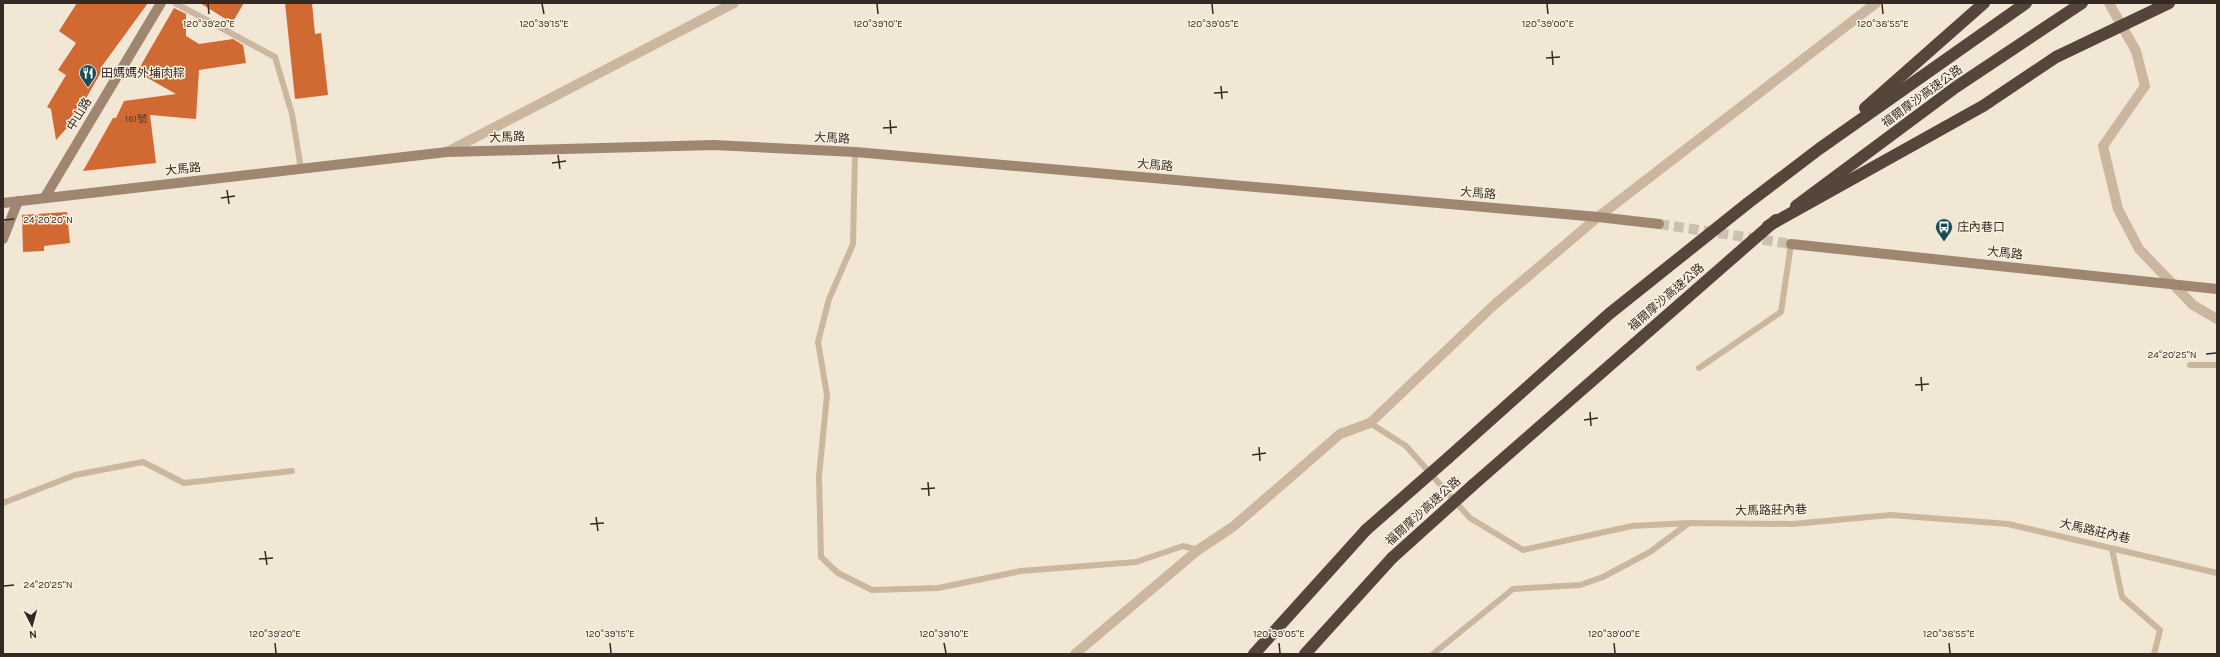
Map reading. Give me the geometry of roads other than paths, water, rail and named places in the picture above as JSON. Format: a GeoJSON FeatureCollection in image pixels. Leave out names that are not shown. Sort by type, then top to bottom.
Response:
{"type":"FeatureCollection","features":[{"type":"Feature","properties":{"kind":"highway"},"geometry":{"type":"LineString","coordinates":[[1819,149],[1984,3]]}},
{"type":"Feature","properties":{"kind":"highway","name":"福爾摩沙高速公路"},"geometry":{"type":"LineString","coordinates":[[1254,654],[1366,530],[1609,314],[1819,149],[2026,3]]}},
{"type":"Feature","properties":{"kind":"highway","name":"福爾摩沙高速公路"},"geometry":{"type":"LineString","coordinates":[[1305,654],[1392,558],[1768,226],[1956,87],[2082,3]]}},
{"type":"Feature","properties":{"kind":"highway"},"geometry":{"type":"LineString","coordinates":[[1768,226],[1983,106],[2056,57],[2169,3]]}},
{"type":"Feature","properties":{"kind":"street","name":"中山路"},"geometry":{"type":"LineString","coordinates":[[45,198],[160,3]]}},
{"type":"Feature","properties":{"kind":"street"},"geometry":{"type":"LineString","coordinates":[[447,152],[734,3]]}},
{"type":"Feature","properties":{"kind":"street"},"geometry":{"type":"LineString","coordinates":[[1075,654],[1198,550],[1234,526],[1340,434],[1370,423],[1494,305],[1598,217],[1876,3]]}},
{"type":"Feature","properties":{"kind":"street"},"geometry":{"type":"LineString","coordinates":[[2109,3],[2136,51],[2145,86],[2103,146],[2118,209],[2139,249],[2193,305],[2217,319]]}},
{"type":"Feature","properties":{"kind":"street","name":"大馬路"},"geometry":{"type":"LineString","coordinates":[[3,203],[447,152],[714,145],[855,152],[1598,217],[1658,224]]}},
{"type":"Feature","properties":{"kind":"street"},"geometry":{"type":"LineString","coordinates":[[3,239],[18,201]]}},
{"type":"Feature","properties":{"kind":"street","name":"大馬路"},"geometry":{"type":"LineString","coordinates":[[1791,244],[2217,289]]}},
{"type":"Feature","properties":{"kind":"lane"},"geometry":{"type":"LineString","coordinates":[[176,3],[275,57],[292,114],[301,169]]}},
{"type":"Feature","properties":{"kind":"lane"},"geometry":{"type":"LineString","coordinates":[[855,152],[853,244],[830,299],[818,342],[826,395],[819,476],[821,557],[838,573],[872,590],[938,588],[1021,571],[1136,562],[1183,546],[1198,550]]}},
{"type":"Feature","properties":{"kind":"lane"},"geometry":{"type":"LineString","coordinates":[[1699,368],[1781,312],[1791,244]]}},
{"type":"Feature","properties":{"kind":"lane"},"geometry":{"type":"LineString","coordinates":[[2190,365],[2217,365],[2217,370]]}},
{"type":"Feature","properties":{"kind":"lane","name":"大馬路莊內巷"},"geometry":{"type":"LineString","coordinates":[[1370,423],[1406,446],[1470,518],[1523,550],[1632,526],[1689,522],[1792,524],[1891,515],[2008,524],[2217,573]]}},
{"type":"Feature","properties":{"kind":"lane"},"geometry":{"type":"LineString","coordinates":[[3,503],[74,475],[143,462],[184,483],[292,471]]}},
{"type":"Feature","properties":{"kind":"lane"},"geometry":{"type":"LineString","coordinates":[[1433,654],[1513,589],[1580,585],[1603,577],[1650,552],[1689,522]]}},
{"type":"Feature","properties":{"kind":"lane"},"geometry":{"type":"LineString","coordinates":[[2112,549],[2122,598],[2160,630],[2154,654]]}},
{"type":"Feature","properties":{"kind":"tunnel"},"geometry":{"type":"LineString","coordinates":[[1659,224],[1791,244]]}},
{"type":"Feature","properties":{"kind":"place","name":"田媽媽外埔肉粽"},"geometry":{"type":"Point","coordinates":[88,88]}},
{"type":"Feature","properties":{"kind":"place","name":"庄內巷口"},"geometry":{"type":"Point","coordinates":[1944,242]}}]}
